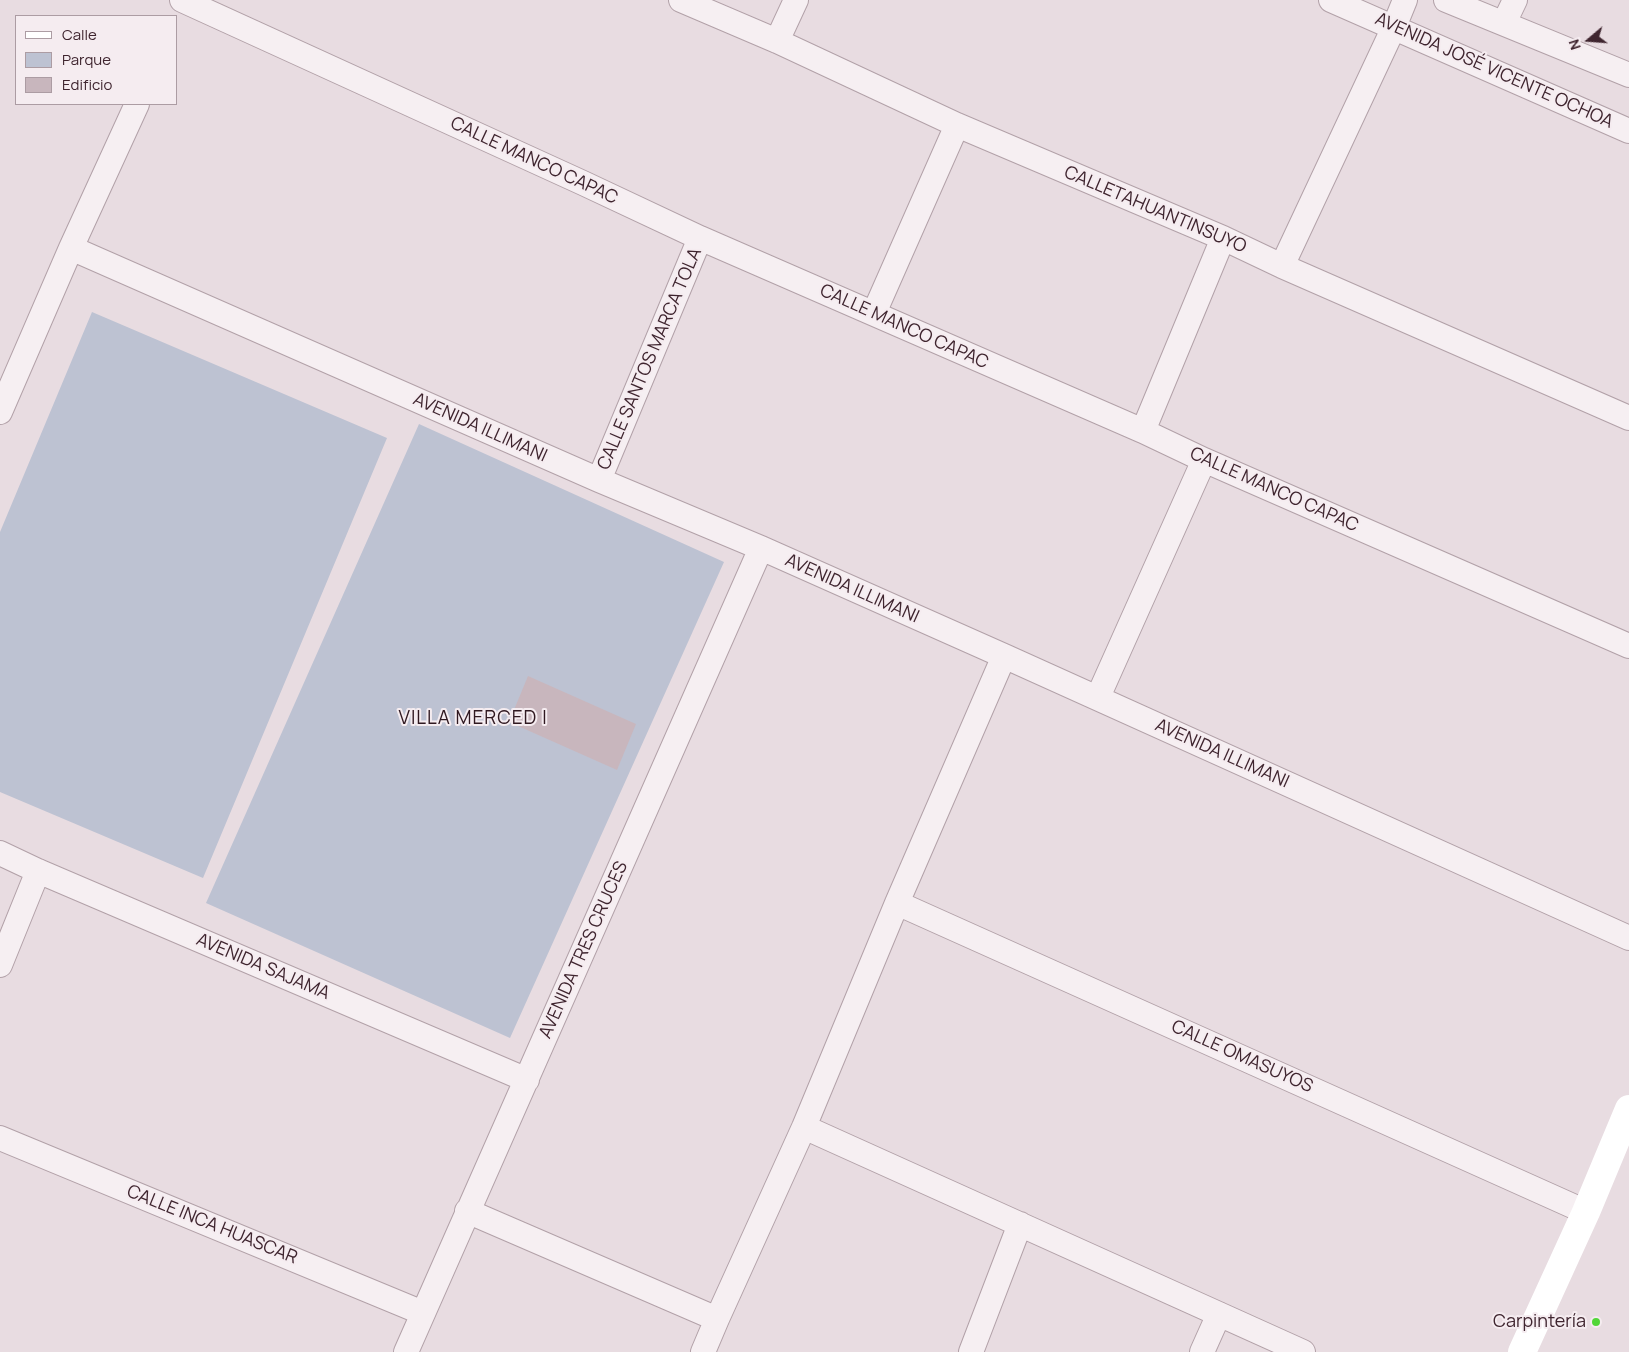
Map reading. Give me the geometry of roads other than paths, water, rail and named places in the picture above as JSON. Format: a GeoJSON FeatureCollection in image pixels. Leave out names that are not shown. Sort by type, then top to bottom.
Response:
{"type":"FeatureCollection","features":[{"type":"Feature","properties":{"kind":"street","name":"CALLETAHUANTINSUYO"},"geometry":{"type":"LineString","coordinates":[[681,0],[777,41],[957,125],[1223,238],[1282,266],[1629,418]]}},
{"type":"Feature","properties":{"kind":"street"},"geometry":{"type":"LineString","coordinates":[[777,41],[796,0]]}},
{"type":"Feature","properties":{"kind":"street","name":"AVENIDA JOSÉ VICENTE OCHOA"},"geometry":{"type":"LineString","coordinates":[[1331,0],[1629,131]]}},
{"type":"Feature","properties":{"kind":"street"},"geometry":{"type":"LineString","coordinates":[[1282,266],[1406,0]]}},
{"type":"Feature","properties":{"kind":"street"},"geometry":{"type":"LineString","coordinates":[[1446,0],[1629,75]]}},
{"type":"Feature","properties":{"kind":"street"},"geometry":{"type":"LineString","coordinates":[[1504,23],[1515,0]]}},
{"type":"Feature","properties":{"kind":"street","name":"CALLE MANCO CAPAC"},"geometry":{"type":"LineString","coordinates":[[182,5],[583,183],[700,238],[1629,646]]}},
{"type":"Feature","properties":{"kind":"street"},"geometry":{"type":"LineString","coordinates":[[1,409],[137,105]]}},
{"type":"Feature","properties":{"kind":"street"},"geometry":{"type":"LineString","coordinates":[[874,314],[957,125]]}},
{"type":"Feature","properties":{"kind":"street","name":"CALLE SANTOS MARCA TOLA"},"geometry":{"type":"LineString","coordinates":[[599,480],[700,238]]}},
{"type":"Feature","properties":{"kind":"street"},"geometry":{"type":"LineString","coordinates":[[1143,431],[1223,238]]}},
{"type":"Feature","properties":{"kind":"street","name":"AVENIDA ILLIMANI"},"geometry":{"type":"LineString","coordinates":[[72,248],[1098,697],[1629,938]]}},
{"type":"Feature","properties":{"kind":"street"},"geometry":{"type":"LineString","coordinates":[[1098,697],[1204,460]]}},
{"type":"Feature","properties":{"kind":"street","name":"AVENIDA TRES CRUCES"},"geometry":{"type":"LineString","coordinates":[[406,1352],[761,548]]}},
{"type":"Feature","properties":{"kind":"street"},"geometry":{"type":"LineString","coordinates":[[704,1352],[717,1319],[804,1127],[897,903],[1004,656]]}},
{"type":"Feature","properties":{"kind":"street","name":"AVENIDA SAJAMA"},"geometry":{"type":"LineString","coordinates":[[0,853],[527,1080]]}},
{"type":"Feature","properties":{"kind":"street"},"geometry":{"type":"LineString","coordinates":[[0,965],[38,871]]}},
{"type":"Feature","properties":{"kind":"street","name":"CALLE OMASUYOS"},"geometry":{"type":"LineString","coordinates":[[897,903],[1586,1212]]}},
{"type":"Feature","properties":{"kind":"street"},"geometry":{"type":"LineString","coordinates":[[1530,1349],[1629,1109]]}},
{"type":"Feature","properties":{"kind":"street"},"geometry":{"type":"LineString","coordinates":[[804,1127],[1303,1352]]}},
{"type":"Feature","properties":{"kind":"street","name":"CALLE INCA HUASCAR"},"geometry":{"type":"LineString","coordinates":[[0,1138],[424,1312]]}},
{"type":"Feature","properties":{"kind":"street"},"geometry":{"type":"LineString","coordinates":[[467,1211],[717,1319]]}},
{"type":"Feature","properties":{"kind":"street"},"geometry":{"type":"LineString","coordinates":[[970,1352],[1020,1224]]}},
{"type":"Feature","properties":{"kind":"street"},"geometry":{"type":"LineString","coordinates":[[1202,1352],[1219,1314]]}},
{"type":"Feature","properties":{"kind":"place","name":"Carpintería"},"geometry":{"type":"Point","coordinates":[1596,1322]}},
{"type":"Feature","properties":{"kind":"district","name":"VILLA MERCED I"},"geometry":{"type":"Point","coordinates":[473,719]}}]}
